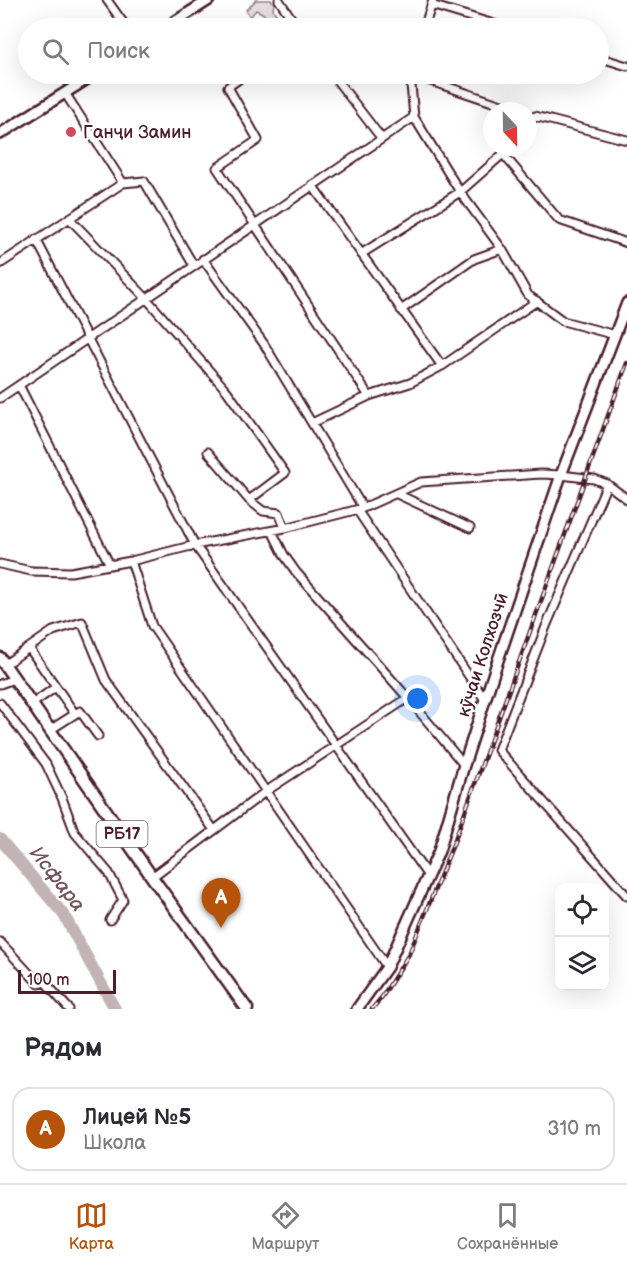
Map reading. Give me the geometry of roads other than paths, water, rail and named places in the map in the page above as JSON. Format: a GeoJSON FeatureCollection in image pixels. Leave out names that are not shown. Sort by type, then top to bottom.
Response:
{"type":"FeatureCollection","features":[{"type":"Feature","properties":{"kind":"main road"},"geometry":{"type":"LineString","coordinates":[[181,18],[209,0]]}},
{"type":"Feature","properties":{"kind":"main road"},"geometry":{"type":"LineString","coordinates":[[0,134],[79,84]]}},
{"type":"Feature","properties":{"kind":"main road","name":"кӯчаи Колхозчӣ"},"geometry":{"type":"LineString","coordinates":[[357,1009],[387,968],[439,851],[485,700],[561,475],[627,303]]}},
{"type":"Feature","properties":{"kind":"main road","name":"РБ17"},"geometry":{"type":"LineString","coordinates":[[2,661],[247,1009]]}},
{"type":"Feature","properties":{"kind":"street"},"geometry":{"type":"LineString","coordinates":[[107,0],[120,18]]}},
{"type":"Feature","properties":{"kind":"street"},"geometry":{"type":"LineString","coordinates":[[279,0],[291,18]]}},
{"type":"Feature","properties":{"kind":"street"},"geometry":{"type":"LineString","coordinates":[[427,18],[432,2],[478,18]]}},
{"type":"Feature","properties":{"kind":"street"},"geometry":{"type":"LineString","coordinates":[[609,60],[627,66]]}},
{"type":"Feature","properties":{"kind":"street"},"geometry":{"type":"LineString","coordinates":[[232,84],[228,87],[258,140],[217,168],[369,396]]}},
{"type":"Feature","properties":{"kind":"street"},"geometry":{"type":"LineString","coordinates":[[340,84],[382,139]]}},
{"type":"Feature","properties":{"kind":"street"},"geometry":{"type":"LineString","coordinates":[[411,84],[414,117],[460,192],[502,249],[528,295],[563,321],[615,336]]}},
{"type":"Feature","properties":{"kind":"street"},"geometry":{"type":"LineString","coordinates":[[439,84],[492,102]]}},
{"type":"Feature","properties":{"kind":"street"},"geometry":{"type":"LineString","coordinates":[[65,93],[123,183]]}},
{"type":"Feature","properties":{"kind":"street"},"geometry":{"type":"LineString","coordinates":[[0,398],[414,117]]}},
{"type":"Feature","properties":{"kind":"street"},"geometry":{"type":"LineString","coordinates":[[537,117],[627,140]]}},
{"type":"Feature","properties":{"kind":"street"},"geometry":{"type":"LineString","coordinates":[[361,254],[460,192],[501,156]]}},
{"type":"Feature","properties":{"kind":"street"},"geometry":{"type":"LineString","coordinates":[[505,156],[559,220],[627,243]]}},
{"type":"Feature","properties":{"kind":"street"},"geometry":{"type":"LineString","coordinates":[[0,264],[123,183],[144,181],[194,266]]}},
{"type":"Feature","properties":{"kind":"street"},"geometry":{"type":"LineString","coordinates":[[312,185],[442,366]]}},
{"type":"Feature","properties":{"kind":"street"},"geometry":{"type":"LineString","coordinates":[[69,218],[146,298],[227,391],[285,473],[249,500]]}},
{"type":"Feature","properties":{"kind":"street"},"geometry":{"type":"LineString","coordinates":[[36,239],[195,545],[428,876]]}},
{"type":"Feature","properties":{"kind":"street"},"geometry":{"type":"LineString","coordinates":[[401,310],[474,259],[502,249]]}},
{"type":"Feature","properties":{"kind":"street"},"geometry":{"type":"LineString","coordinates":[[204,259],[264,344],[360,509],[485,700]]}},
{"type":"Feature","properties":{"kind":"street"},"geometry":{"type":"LineString","coordinates":[[312,423],[369,396],[410,383],[442,366],[537,301]]}},
{"type":"Feature","properties":{"kind":"street"},"geometry":{"type":"LineString","coordinates":[[19,385],[110,565]]}},
{"type":"Feature","properties":{"kind":"street"},"geometry":{"type":"LineString","coordinates":[[208,452],[249,500],[263,511],[279,513],[285,528]]}},
{"type":"Feature","properties":{"kind":"street"},"geometry":{"type":"LineString","coordinates":[[0,564],[31,572],[71,572],[131,561],[195,545],[272,531],[360,509],[421,482],[541,474],[561,475],[594,479],[607,484],[627,500]]}},
{"type":"Feature","properties":{"kind":"street"},"geometry":{"type":"LineString","coordinates":[[607,484],[547,624],[498,750],[627,896]]}},
{"type":"Feature","properties":{"kind":"street"},"geometry":{"type":"LineString","coordinates":[[397,494],[470,528]]}},
{"type":"Feature","properties":{"kind":"street"},"geometry":{"type":"LineString","coordinates":[[272,531],[296,572],[464,765]]}},
{"type":"Feature","properties":{"kind":"street"},"geometry":{"type":"LineString","coordinates":[[131,561],[152,626],[387,968]]}},
{"type":"Feature","properties":{"kind":"street"},"geometry":{"type":"LineString","coordinates":[[2,661],[29,648],[52,631],[82,622],[106,680],[214,830]]}},
{"type":"Feature","properties":{"kind":"street"},"geometry":{"type":"LineString","coordinates":[[29,648],[75,714]]}},
{"type":"Feature","properties":{"kind":"street"},"geometry":{"type":"LineString","coordinates":[[0,684],[14,679]]}},
{"type":"Feature","properties":{"kind":"street"},"geometry":{"type":"LineString","coordinates":[[32,704],[56,687]]}},
{"type":"Feature","properties":{"kind":"street"},"geometry":{"type":"LineString","coordinates":[[152,877],[265,792],[408,698]]}},
{"type":"Feature","properties":{"kind":"street"},"geometry":{"type":"LineString","coordinates":[[0,703],[46,764],[75,833],[109,873],[123,900],[110,920]]}},
{"type":"Feature","properties":{"kind":"street"},"geometry":{"type":"LineString","coordinates":[[50,730],[80,711],[98,736]]}},
{"type":"Feature","properties":{"kind":"street"},"geometry":{"type":"LineString","coordinates":[[0,942],[39,984],[45,982],[69,1009]]}},
{"type":"Feature","properties":{"kind":"waterway","name":"Исфара"},"geometry":{"type":"LineString","coordinates":[[0,839],[64,915],[115,1009]]}},
{"type":"Feature","properties":{"kind":"railway"},"geometry":{"type":"LineString","coordinates":[[372,1009],[409,954],[454,842],[627,363]]}},
{"type":"Feature","properties":{"kind":"place","name":"Ганҷи Замин"},"geometry":{"type":"Point","coordinates":[71,132]}},
{"type":"Feature","properties":{"kind":"place","name":"Лицей №5"},"geometry":{"type":"Point","coordinates":[221,928]}}]}
